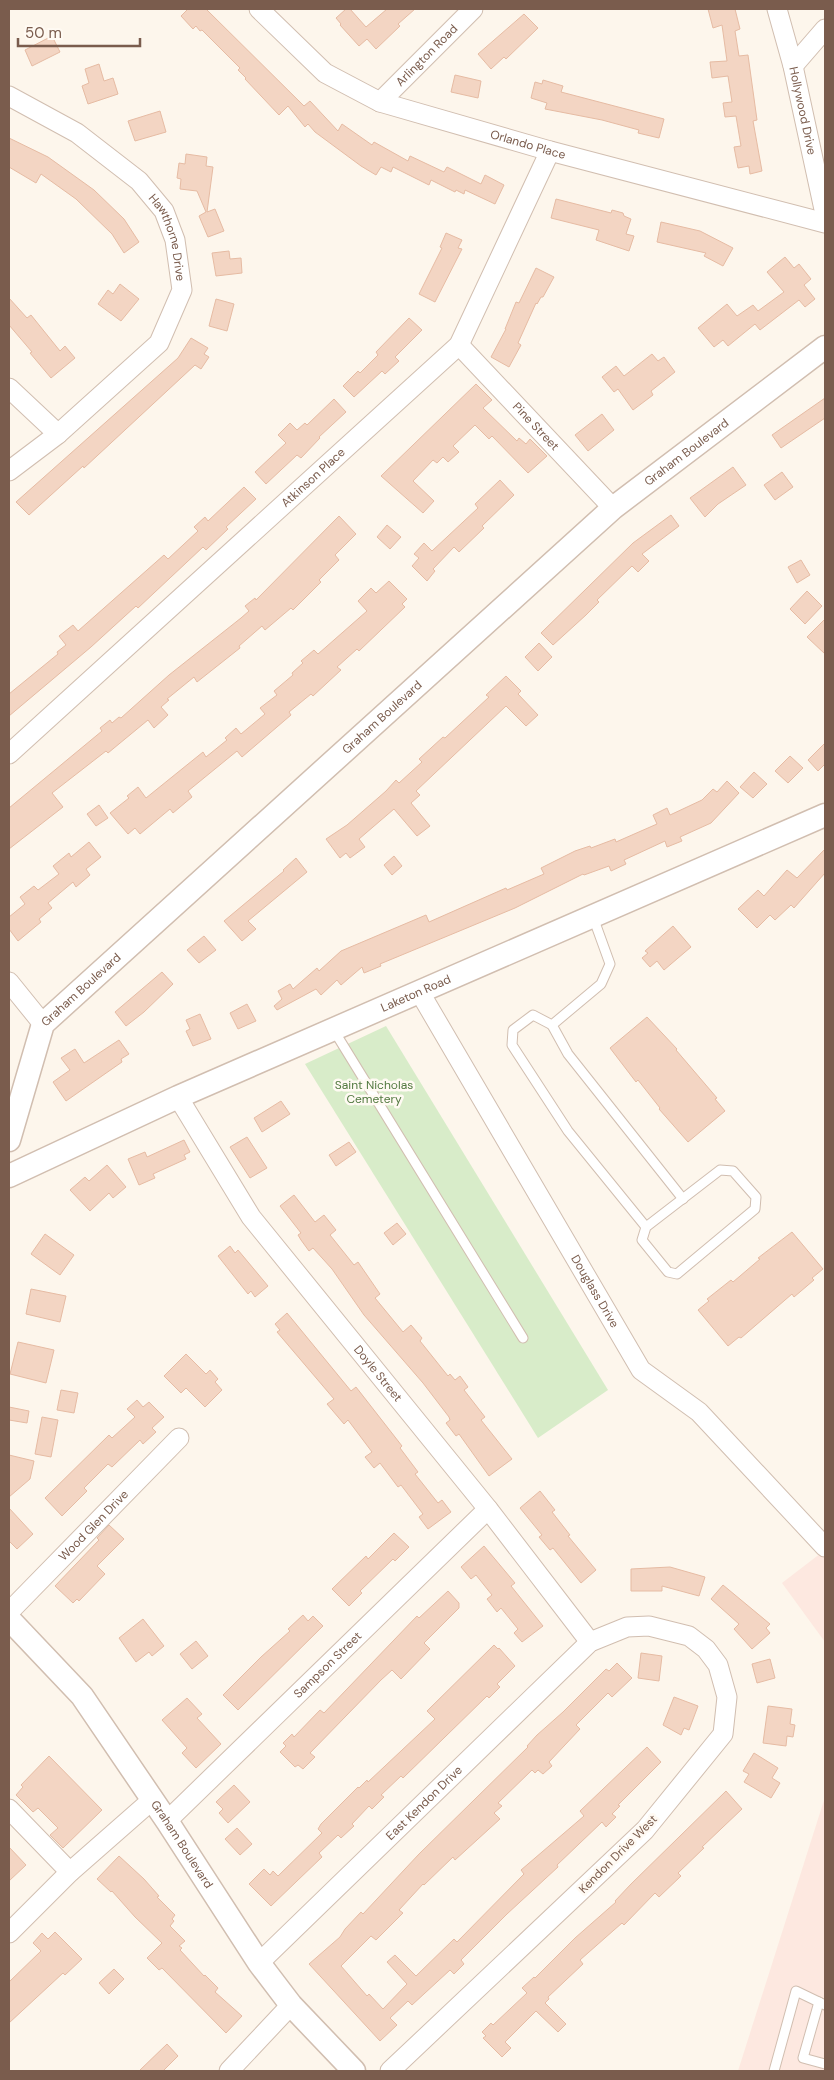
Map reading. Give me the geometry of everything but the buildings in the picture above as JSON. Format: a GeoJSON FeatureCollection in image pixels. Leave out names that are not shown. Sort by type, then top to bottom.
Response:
{"type":"FeatureCollection","features":[{"type":"Feature","properties":{"kind":"street","name":"Orlando Place"},"geometry":{"type":"LineString","coordinates":[[260,9],[326,73],[380,102],[550,151],[825,224]]}},
{"type":"Feature","properties":{"kind":"street","name":"Arlington Road"},"geometry":{"type":"LineString","coordinates":[[380,102],[473,9]]}},
{"type":"Feature","properties":{"kind":"street","name":"Hollywood Drive"},"geometry":{"type":"LineString","coordinates":[[777,9],[793,66],[825,214]]}},
{"type":"Feature","properties":{"kind":"street"},"geometry":{"type":"LineString","coordinates":[[793,66],[825,29]]}},
{"type":"Feature","properties":{"kind":"street","name":"Hawthorne Drive"},"geometry":{"type":"LineString","coordinates":[[9,96],[76,133],[139,181],[164,211],[175,240],[182,290],[159,343],[58,434],[9,471]]}},
{"type":"Feature","properties":{"kind":"street","name":"Atkinson Place"},"geometry":{"type":"LineString","coordinates":[[9,754],[459,345],[550,151]]}},
{"type":"Feature","properties":{"kind":"street","name":"Pine Street"},"geometry":{"type":"LineString","coordinates":[[459,345],[613,508]]}},
{"type":"Feature","properties":{"kind":"street","name":"Graham Boulevard"},"geometry":{"type":"LineString","coordinates":[[9,1140],[43,1024],[613,508],[825,347]]}},
{"type":"Feature","properties":{"kind":"street"},"geometry":{"type":"LineString","coordinates":[[9,388],[58,434]]}},
{"type":"Feature","properties":{"kind":"street","name":"Laketon Road"},"geometry":{"type":"LineString","coordinates":[[9,1176],[178,1097],[825,815]]}},
{"type":"Feature","properties":{"kind":"street"},"geometry":{"type":"LineString","coordinates":[[9,982],[43,1024]]}},
{"type":"Feature","properties":{"kind":"street","name":"Douglass Drive"},"geometry":{"type":"LineString","coordinates":[[419,992],[641,1370],[699,1412],[825,1547]]}},
{"type":"Feature","properties":{"kind":"street","name":"Doyle Street"},"geometry":{"type":"LineString","coordinates":[[178,1097],[251,1217],[488,1509],[590,1642]]}},
{"type":"Feature","properties":{"kind":"street","name":"Wood Glen Drive"},"geometry":{"type":"LineString","coordinates":[[9,1612],[178,1438]]}},
{"type":"Feature","properties":{"kind":"street","name":"Sampson Street"},"geometry":{"type":"LineString","coordinates":[[167,1821],[488,1509]]}},
{"type":"Feature","properties":{"kind":"street","name":"Graham Boulevard"},"geometry":{"type":"LineString","coordinates":[[9,1619],[82,1696],[167,1821],[259,1963],[291,2005],[354,2071]]}},
{"type":"Feature","properties":{"kind":"street","name":"Kendon Drive West"},"geometry":{"type":"LineString","coordinates":[[390,2071],[645,1830],[723,1734],[727,1697],[718,1665],[706,1649],[689,1636],[649,1626],[628,1626],[590,1642]]}},
{"type":"Feature","properties":{"kind":"street","name":"East Kendon Drive"},"geometry":{"type":"LineString","coordinates":[[259,1963],[590,1642]]}},
{"type":"Feature","properties":{"kind":"street"},"geometry":{"type":"LineString","coordinates":[[9,1933],[70,1872],[152,1800]]}},
{"type":"Feature","properties":{"kind":"street"},"geometry":{"type":"LineString","coordinates":[[9,1809],[70,1872]]}},
{"type":"Feature","properties":{"kind":"street"},"geometry":{"type":"LineString","coordinates":[[229,2071],[291,2005]]}},
{"type":"Feature","properties":{"kind":"lane"},"geometry":{"type":"LineString","coordinates":[[552,1025],[601,984],[610,964],[593,917]]}},
{"type":"Feature","properties":{"kind":"lane"},"geometry":{"type":"LineString","coordinates":[[646,1227],[568,1131],[512,1046],[512,1030],[533,1015],[552,1025],[568,1054],[683,1198]]}},
{"type":"Feature","properties":{"kind":"lane"},"geometry":{"type":"LineString","coordinates":[[333,1029],[523,1338]]}},
{"type":"Feature","properties":{"kind":"lane"},"geometry":{"type":"LineString","coordinates":[[720,1170],[733,1171],[756,1197],[755,1209],[677,1274],[668,1272],[642,1240],[646,1227],[720,1170]]}},
{"type":"Feature","properties":{"kind":"lane"},"geometry":{"type":"LineString","coordinates":[[774,2071],[796,1992],[822,2003],[803,2058],[825,2064]]}},
{"type":"Feature","properties":{"kind":"shaded area"},"geometry":{"type":"Polygon","coordinates":[[[825,1550],[825,1642],[782,1583],[825,1550]]]}},
{"type":"Feature","properties":{"kind":"shaded area"},"geometry":{"type":"Polygon","coordinates":[[[825,1797],[825,2071],[738,2071],[825,1797]]]}},
{"type":"Feature","properties":{"kind":"green space","name":"Saint Nicholas Cemetery"},"geometry":{"type":"Polygon","coordinates":[[[386,1026],[608,1390],[538,1438],[305,1064],[386,1026]]]}}]}
